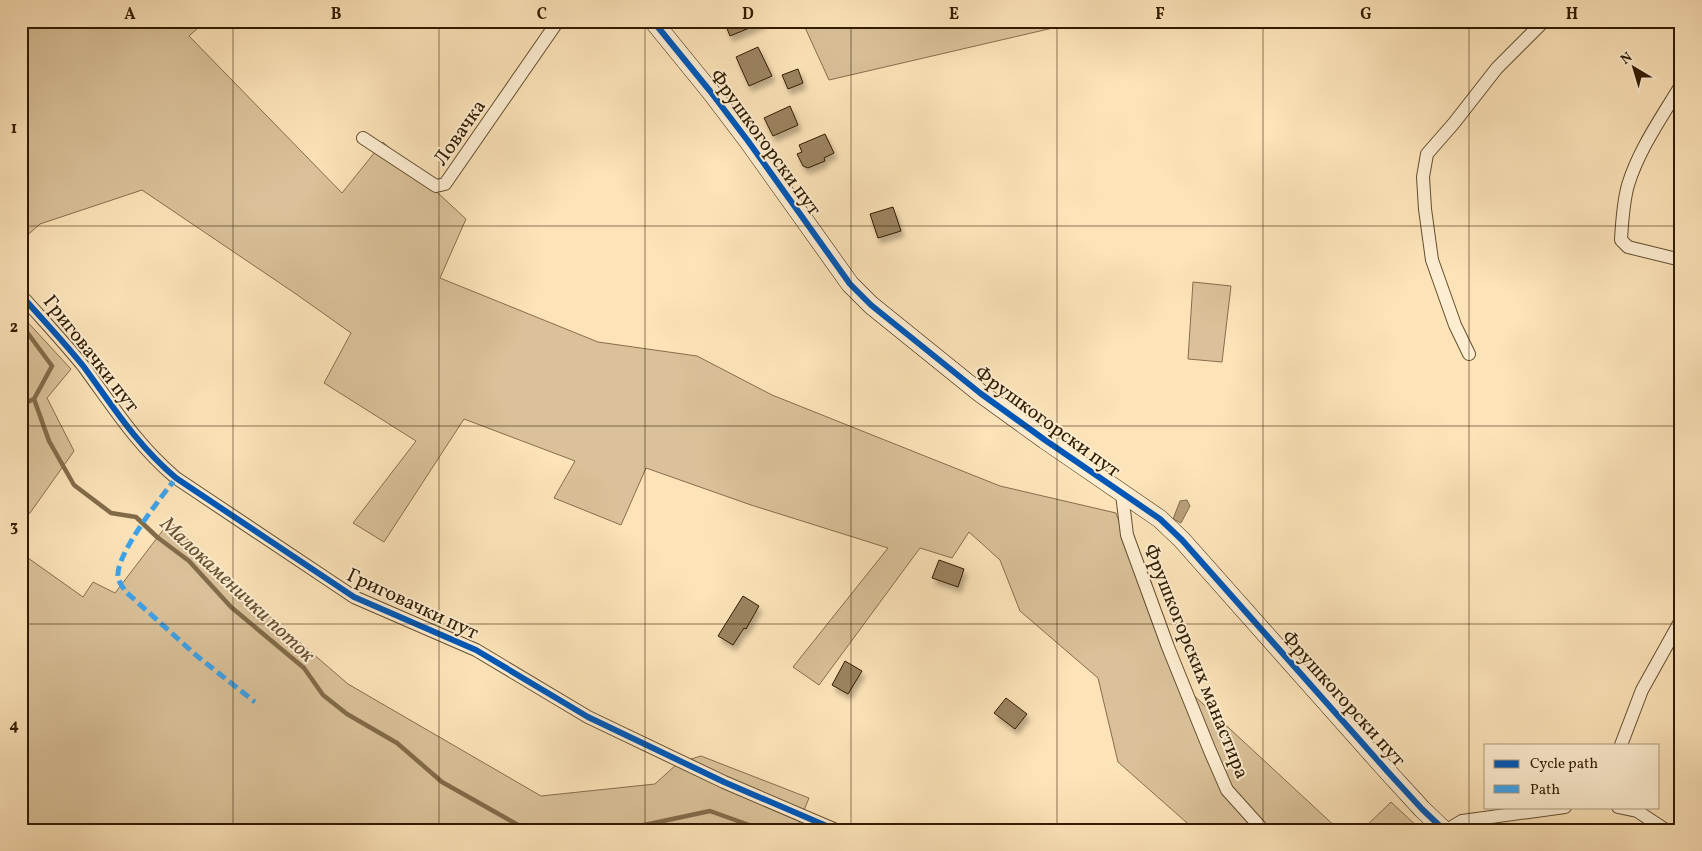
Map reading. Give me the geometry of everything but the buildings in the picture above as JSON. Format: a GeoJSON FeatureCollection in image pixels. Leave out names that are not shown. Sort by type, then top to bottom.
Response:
{"type":"FeatureCollection","features":[{"type":"Feature","properties":{"kind":"street","name":"Ловачка"},"geometry":{"type":"LineString","coordinates":[[363,138],[436,186],[445,184],[558,21]]}},
{"type":"Feature","properties":{"kind":"street","name":"Фрушкогорски пут"},"geometry":{"type":"LineString","coordinates":[[653,21],[748,141],[850,284],[885,317],[980,393],[1122,494],[1160,518],[1182,540],[1393,778],[1445,830]]}},
{"type":"Feature","properties":{"kind":"street"},"geometry":{"type":"LineString","coordinates":[[1469,354],[1455,325],[1432,260],[1423,185],[1427,154],[1454,124],[1497,68],[1544,21]]}},
{"type":"Feature","properties":{"kind":"street"},"geometry":{"type":"LineString","coordinates":[[1681,85],[1638,159],[1628,186],[1623,212],[1621,240],[1628,248],[1681,260]]}},
{"type":"Feature","properties":{"kind":"street","name":"Григовачки пут"},"geometry":{"type":"LineString","coordinates":[[21,295],[82,366],[133,435],[156,461],[176,478],[354,597],[476,650],[596,721],[724,782],[836,830]]}},
{"type":"Feature","properties":{"kind":"street","name":"Фрушкогорских манастира"},"geometry":{"type":"LineString","coordinates":[[1122,494],[1127,536],[1168,647],[1226,790],[1263,830]]}},
{"type":"Feature","properties":{"kind":"street"},"geometry":{"type":"LineString","coordinates":[[1620,744],[1642,690],[1681,620]]}},
{"type":"Feature","properties":{"kind":"street"},"geometry":{"type":"LineString","coordinates":[[1445,830],[1462,821],[1558,808]]}},
{"type":"Feature","properties":{"kind":"street"},"geometry":{"type":"LineString","coordinates":[[1623,808],[1637,811],[1666,830]]}},
{"type":"Feature","properties":{"kind":"shaded area"},"geometry":{"type":"Polygon","coordinates":[[[21,21],[206,21],[189,36],[342,193],[383,142],[466,219],[440,278],[598,342],[697,356],[772,395],[1000,486],[1116,513],[1175,678],[1339,830],[1195,830],[1118,762],[1098,678],[1020,611],[1000,560],[969,532],[952,558],[920,548],[819,685],[793,667],[888,548],[751,505],[646,468],[621,525],[554,498],[575,461],[464,419],[384,542],[353,523],[416,441],[324,383],[351,333],[142,190],[40,224],[21,241],[21,21]]]}},
{"type":"Feature","properties":{"kind":"shaded area"},"geometry":{"type":"Polygon","coordinates":[[[802,21],[1083,21],[829,80],[802,21]]]}},
{"type":"Feature","properties":{"kind":"shaded area"},"geometry":{"type":"Polygon","coordinates":[[[1193,282],[1231,286],[1222,362],[1188,359],[1193,282]]]}},
{"type":"Feature","properties":{"kind":"shaded area"},"geometry":{"type":"Polygon","coordinates":[[[21,315],[71,369],[47,398],[74,451],[30,513],[21,521],[21,315]]]}},
{"type":"Feature","properties":{"kind":"shaded area"},"geometry":{"type":"Polygon","coordinates":[[[1187,500],[1190,506],[1181,523],[1173,519],[1180,501],[1187,500]]]}},
{"type":"Feature","properties":{"kind":"shaded area"},"geometry":{"type":"Polygon","coordinates":[[[170,521],[224,577],[348,684],[541,796],[655,784],[678,763],[701,756],[809,798],[796,830],[21,830],[21,553],[83,597],[93,582],[115,593],[170,521]]]}},
{"type":"Feature","properties":{"kind":"shaded area"},"geometry":{"type":"Polygon","coordinates":[[[1391,802],[1421,830],[1362,830],[1391,802]]]}},
{"type":"Feature","properties":{"kind":"waterway","name":"Малокаменички поток"},"geometry":{"type":"LineString","coordinates":[[21,324],[52,366],[34,399],[49,441],[74,485],[111,513],[136,517],[157,537],[189,561],[231,607],[304,668],[323,695],[347,714],[397,743],[442,782],[527,830]]}},
{"type":"Feature","properties":{"kind":"waterway"},"geometry":{"type":"LineString","coordinates":[[21,405],[34,399]]}},
{"type":"Feature","properties":{"kind":"waterway","name":"Малокаменички поток"},"geometry":{"type":"LineString","coordinates":[[621,830],[710,811],[763,830]]}},
{"type":"Feature","properties":{"kind":"marked path"},"geometry":{"type":"LineString","coordinates":[[176,478],[131,541],[119,567],[119,580],[125,591],[197,656],[255,702]]}},
{"type":"Feature","properties":{"kind":"cycle path"},"geometry":{"type":"LineString","coordinates":[[653,21],[748,141],[850,284],[871,305],[980,393],[1160,519],[1182,540],[1388,772],[1444,830]]}},
{"type":"Feature","properties":{"kind":"cycle path"},"geometry":{"type":"LineString","coordinates":[[21,295],[84,367],[127,426],[149,452],[176,478],[354,597],[476,650],[588,717],[724,782],[836,830]]}}]}
